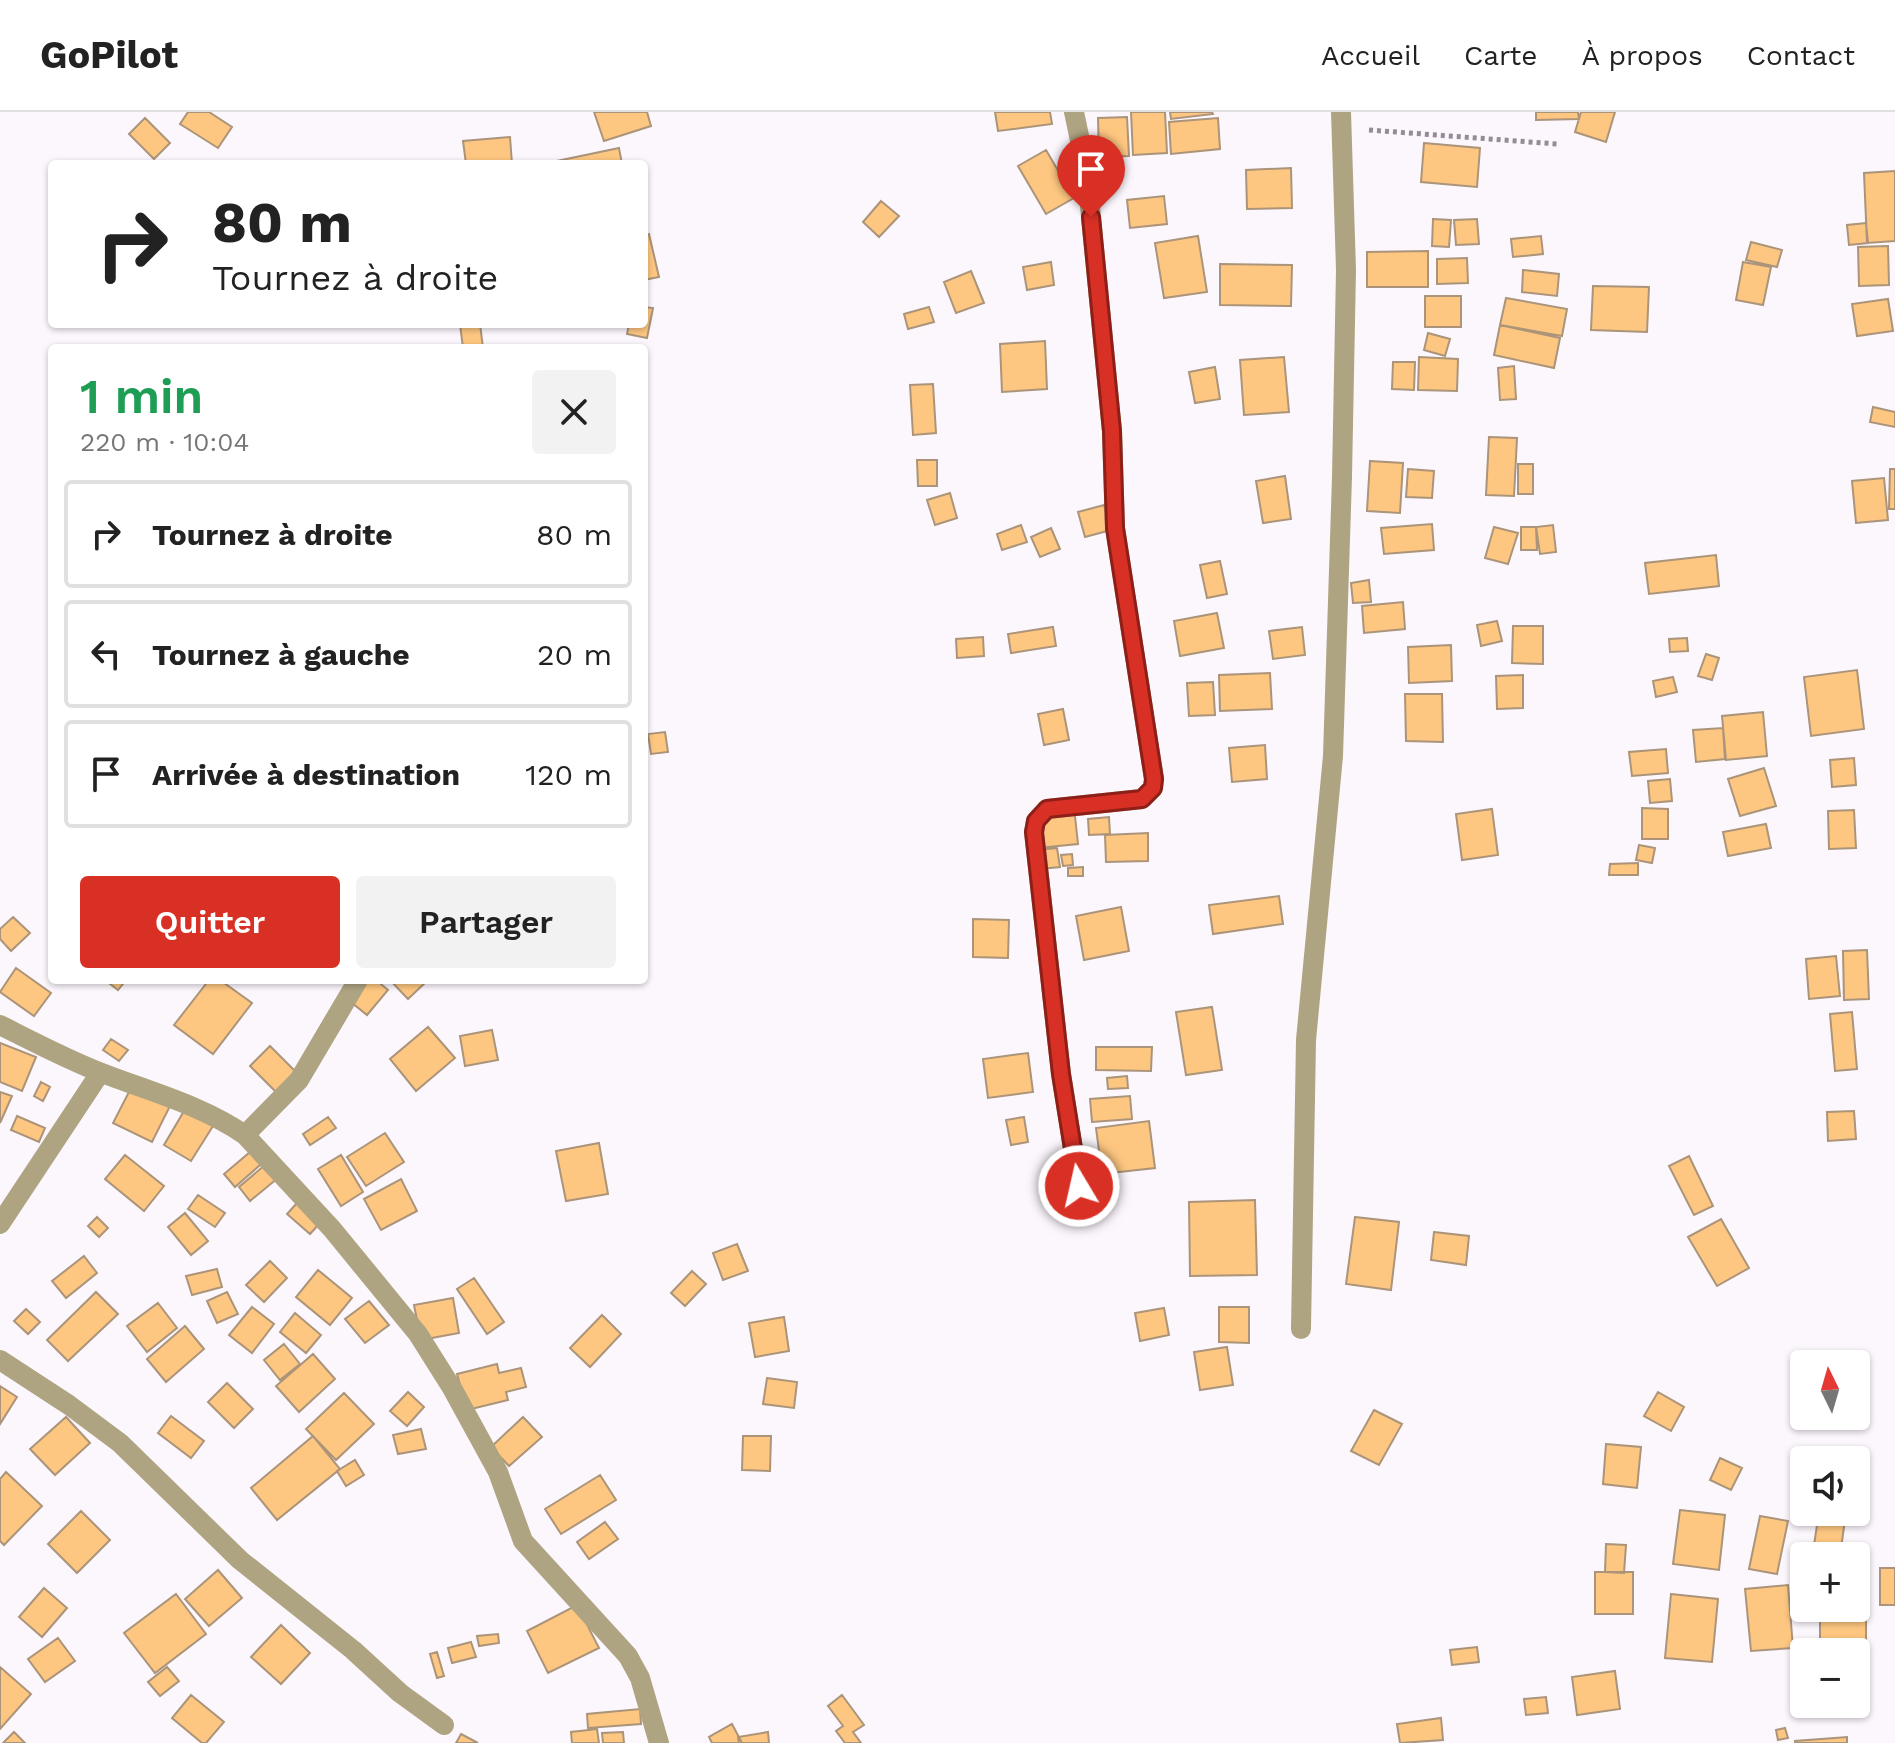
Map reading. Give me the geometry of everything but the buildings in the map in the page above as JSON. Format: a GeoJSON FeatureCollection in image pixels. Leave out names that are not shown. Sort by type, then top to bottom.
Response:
{"type":"FeatureCollection","features":[{"type":"Feature","properties":{"kind":"street"},"geometry":{"type":"LineString","coordinates":[[1074,112],[1087,174],[1112,431],[1115,528],[1154,779],[1153,788],[1142,799],[1047,809],[1036,821],[1034,832],[1061,1074],[1079,1186]]}},
{"type":"Feature","properties":{"kind":"street"},"geometry":{"type":"LineString","coordinates":[[1301,1329],[1306,1040],[1333,756],[1346,270],[1340,120]]}},
{"type":"Feature","properties":{"kind":"street"},"geometry":{"type":"LineString","coordinates":[[245,1135],[299,1080],[356,984]]}},
{"type":"Feature","properties":{"kind":"street"},"geometry":{"type":"LineString","coordinates":[[0,1025],[100,1073],[134,1083],[207,1113],[245,1135],[332,1229],[418,1334],[452,1388],[498,1472],[523,1541],[628,1656],[640,1678],[659,1743]]}},
{"type":"Feature","properties":{"kind":"street"},"geometry":{"type":"LineString","coordinates":[[0,1224],[100,1073]]}},
{"type":"Feature","properties":{"kind":"street"},"geometry":{"type":"LineString","coordinates":[[0,1360],[120,1443],[240,1560],[353,1650],[400,1693],[444,1725]]}},
{"type":"Feature","properties":{"kind":"path"},"geometry":{"type":"LineString","coordinates":[[1340,120],[1557,144]]}},
{"type":"Feature","properties":{"kind":"route"},"geometry":{"type":"LineString","coordinates":[[1079,1186],[1061,1074],[1034,832],[1036,821],[1047,809],[1142,799],[1149,795],[1154,779],[1115,528],[1112,431],[1091,217]]}}]}
